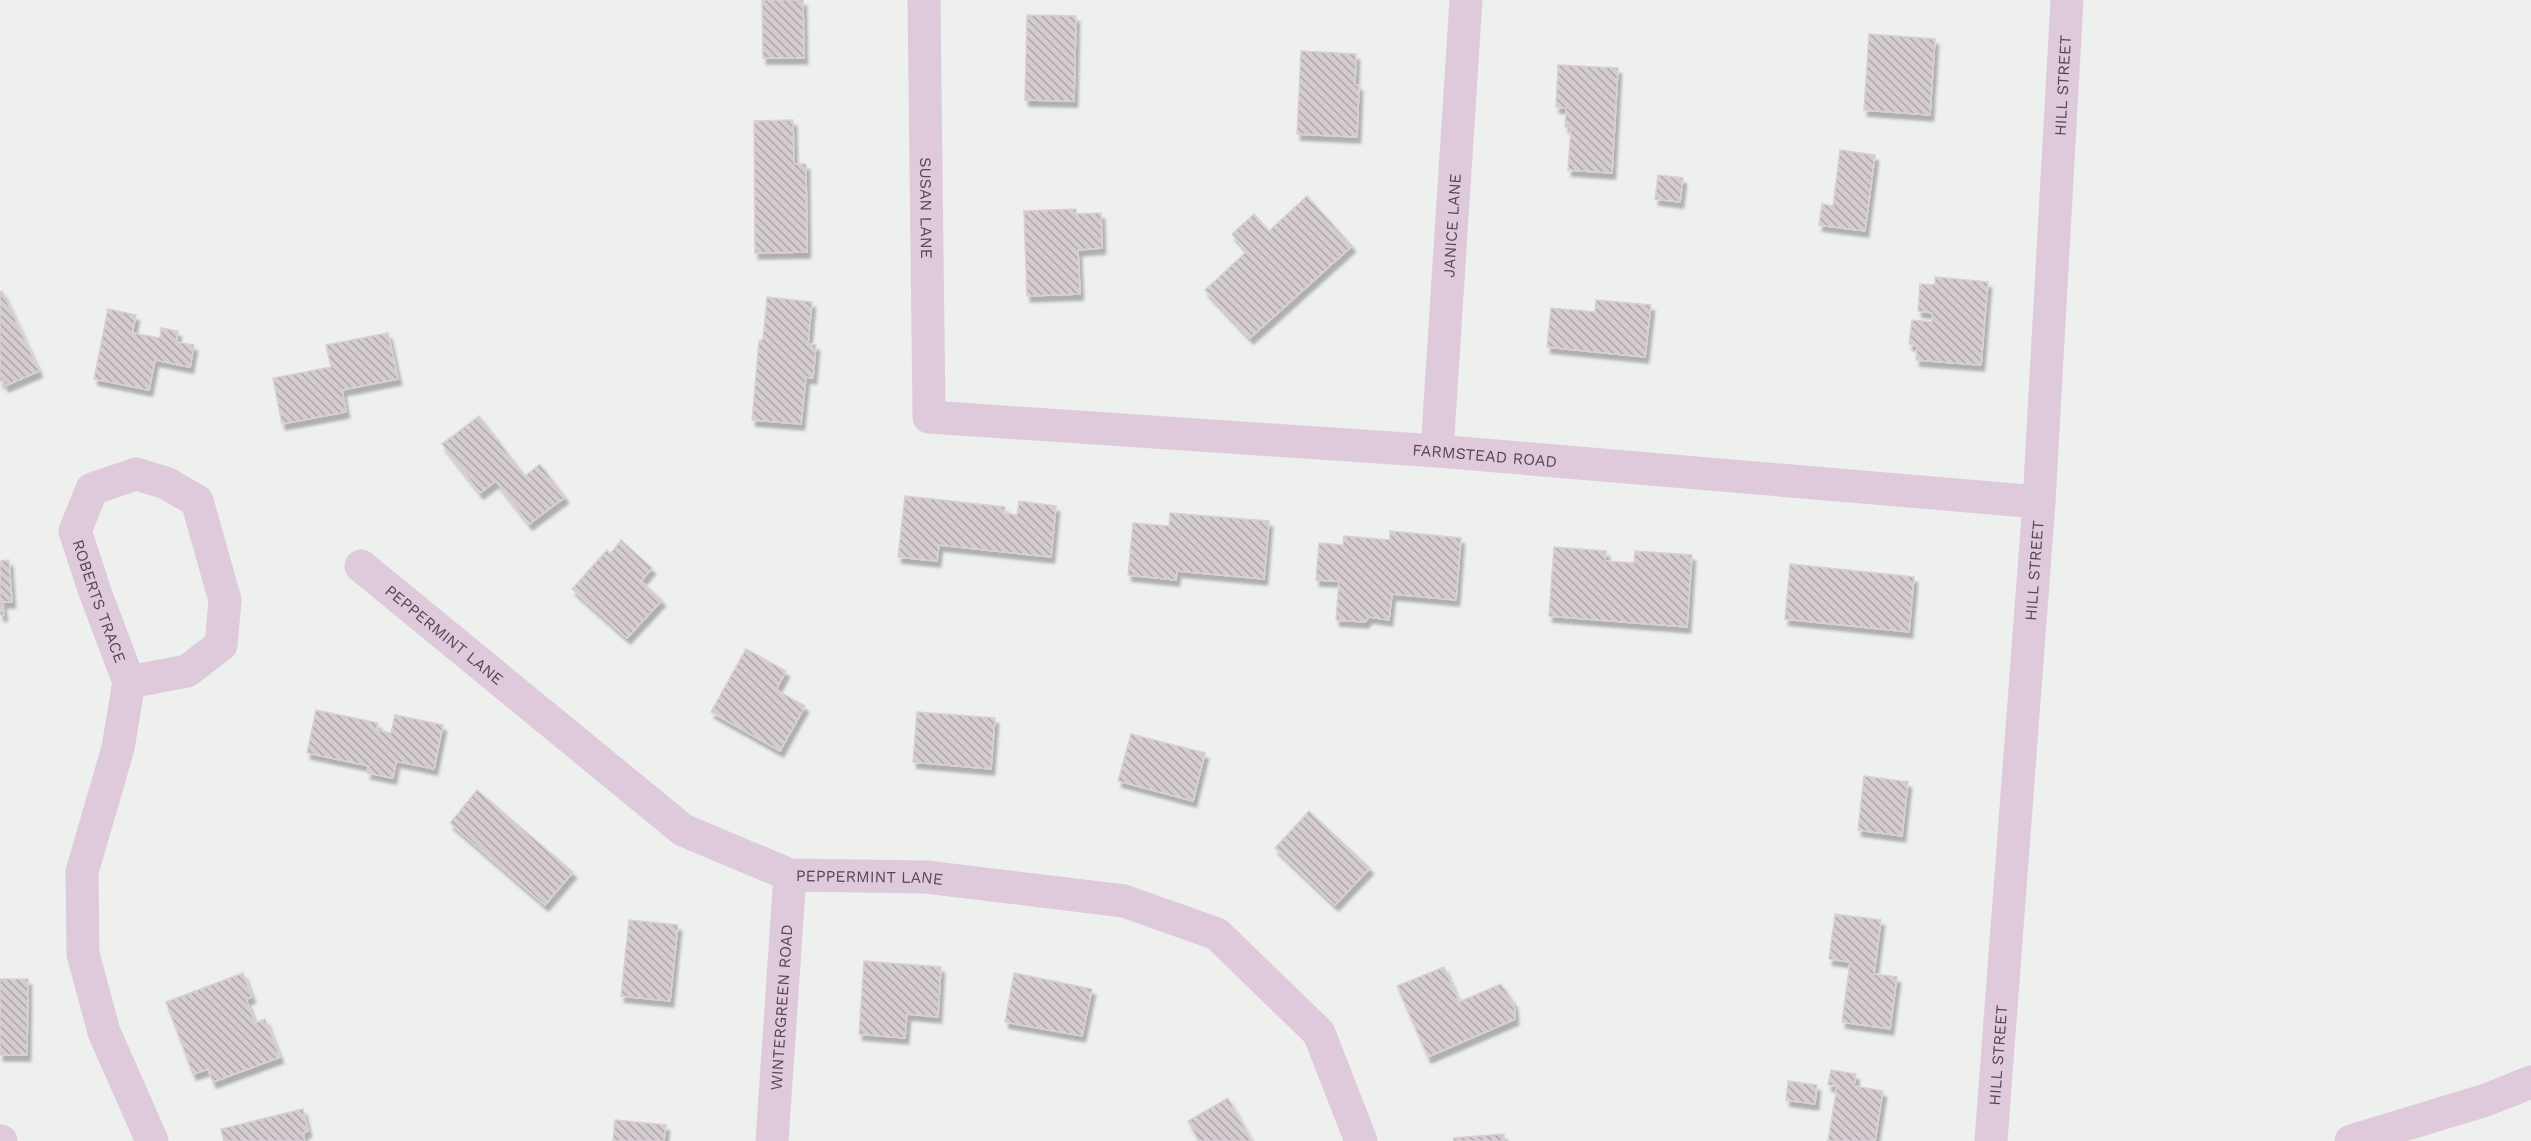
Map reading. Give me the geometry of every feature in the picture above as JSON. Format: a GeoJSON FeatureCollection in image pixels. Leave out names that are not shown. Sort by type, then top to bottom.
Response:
{"type":"FeatureCollection","features":[{"type":"Feature","properties":{"kind":"street","name":"SUSAN LANE"},"geometry":{"type":"LineString","coordinates":[[924,0],[929,417]]}},
{"type":"Feature","properties":{"kind":"street","name":"JANICE LANE"},"geometry":{"type":"LineString","coordinates":[[1437,451],[1466,0]]}},
{"type":"Feature","properties":{"kind":"street","name":"HILL STREET"},"geometry":{"type":"LineString","coordinates":[[1991,1141],[2039,502],[2067,0]]}},
{"type":"Feature","properties":{"kind":"street","name":"FARMSTEAD ROAD"},"geometry":{"type":"LineString","coordinates":[[929,417],[1437,451],[2039,502]]}},
{"type":"Feature","properties":{"kind":"street","name":"ROBERTS TRACE"},"geometry":{"type":"LineString","coordinates":[[129,682],[187,671],[221,645],[225,600],[197,501],[166,483],[136,474],[92,489],[75,531],[129,682],[118,748],[82,872],[83,954],[104,1032],[152,1141]]}},
{"type":"Feature","properties":{"kind":"street","name":"PEPPERMINT LANE"},"geometry":{"type":"LineString","coordinates":[[361,566],[683,830],[790,875],[926,877],[1124,901],[1217,934],[1319,1033],[1361,1141]]}},
{"type":"Feature","properties":{"kind":"street","name":"WINTERGREEN ROAD"},"geometry":{"type":"LineString","coordinates":[[772,1141],[790,875]]}},
{"type":"Feature","properties":{"kind":"street"},"geometry":{"type":"LineString","coordinates":[[2351,1141],[2486,1100],[2531,1082]]}},
{"type":"Feature","properties":{"kind":"building"},"geometry":{"type":"Polygon","coordinates":[[[762,0],[803,0],[804,58],[763,58],[762,0]]]}},
{"type":"Feature","properties":{"kind":"building"},"geometry":{"type":"Polygon","coordinates":[[[1027,15],[1076,16],[1074,101],[1025,100],[1027,15]]]}},
{"type":"Feature","properties":{"kind":"building"},"geometry":{"type":"Polygon","coordinates":[[[1869,34],[1935,39],[1930,115],[1864,110],[1869,34]]]}},
{"type":"Feature","properties":{"kind":"building"},"geometry":{"type":"Polygon","coordinates":[[[1301,51],[1356,54],[1355,85],[1359,85],[1357,137],[1297,134],[1301,51]]]}},
{"type":"Feature","properties":{"kind":"building"},"geometry":{"type":"Polygon","coordinates":[[[1558,65],[1618,68],[1612,173],[1568,170],[1571,127],[1565,127],[1566,108],[1556,107],[1558,65]]]}},
{"type":"Feature","properties":{"kind":"building"},"geometry":{"type":"Polygon","coordinates":[[[793,120],[794,164],[806,164],[807,252],[755,253],[754,121],[793,120]]]}},
{"type":"Feature","properties":{"kind":"building"},"geometry":{"type":"Polygon","coordinates":[[[1840,150],[1875,155],[1865,231],[1819,225],[1822,204],[1833,206],[1840,150]]]}},
{"type":"Feature","properties":{"kind":"building"},"geometry":{"type":"Polygon","coordinates":[[[1658,175],[1683,178],[1680,202],[1655,199],[1658,175]]]}},
{"type":"Feature","properties":{"kind":"building"},"geometry":{"type":"Polygon","coordinates":[[[1307,196],[1352,246],[1250,338],[1205,290],[1247,251],[1232,234],[1254,214],[1269,231],[1307,196]]]}},
{"type":"Feature","properties":{"kind":"building"},"geometry":{"type":"Polygon","coordinates":[[[1076,209],[1076,214],[1101,213],[1102,248],[1078,250],[1080,294],[1027,296],[1024,211],[1076,209]]]}},
{"type":"Feature","properties":{"kind":"building"},"geometry":{"type":"Polygon","coordinates":[[[1935,277],[1988,282],[1981,365],[1916,360],[1917,346],[1909,344],[1912,320],[1932,322],[1932,313],[1918,311],[1920,284],[1935,285],[1935,277]]]}},
{"type":"Feature","properties":{"kind":"building"},"geometry":{"type":"Polygon","coordinates":[[[2,291],[39,371],[5,386],[3,380],[0,382],[0,292],[2,291]]]}},
{"type":"Feature","properties":{"kind":"building"},"geometry":{"type":"Polygon","coordinates":[[[767,297],[812,302],[808,344],[816,345],[813,378],[806,377],[801,424],[752,420],[759,341],[763,339],[767,297]]]}},
{"type":"Feature","properties":{"kind":"building"},"geometry":{"type":"Polygon","coordinates":[[[1596,300],[1651,305],[1645,357],[1547,347],[1551,308],[1595,312],[1596,300]]]}},
{"type":"Feature","properties":{"kind":"building"},"geometry":{"type":"Polygon","coordinates":[[[108,309],[136,315],[132,333],[160,338],[161,328],[178,331],[176,342],[194,345],[190,367],[155,360],[149,390],[94,379],[108,309]]]}},
{"type":"Feature","properties":{"kind":"building"},"geometry":{"type":"Polygon","coordinates":[[[388,333],[398,379],[342,390],[346,412],[282,424],[273,378],[331,367],[326,345],[388,333]]]}},
{"type":"Feature","properties":{"kind":"building"},"geometry":{"type":"Polygon","coordinates":[[[479,416],[525,476],[540,464],[565,497],[529,524],[496,481],[480,493],[442,444],[479,416]]]}},
{"type":"Feature","properties":{"kind":"building"},"geometry":{"type":"Polygon","coordinates":[[[905,496],[1005,507],[1004,513],[1017,515],[1019,501],[1056,506],[1051,557],[939,545],[937,561],[898,557],[905,496]]]}},
{"type":"Feature","properties":{"kind":"building"},"geometry":{"type":"Polygon","coordinates":[[[1170,513],[1269,521],[1264,579],[1177,571],[1176,580],[1128,575],[1133,523],[1169,526],[1170,513]]]}},
{"type":"Feature","properties":{"kind":"building"},"geometry":{"type":"Polygon","coordinates":[[[1390,531],[1461,538],[1456,600],[1392,594],[1389,620],[1369,617],[1365,622],[1336,620],[1339,581],[1316,580],[1319,543],[1343,545],[1344,536],[1390,540],[1390,531]]]}},
{"type":"Feature","properties":{"kind":"building"},"geometry":{"type":"Polygon","coordinates":[[[621,540],[652,568],[641,581],[662,600],[627,638],[572,589],[607,550],[610,554],[621,540]]]}},
{"type":"Feature","properties":{"kind":"building"},"geometry":{"type":"Polygon","coordinates":[[[1554,547],[1606,551],[1605,561],[1634,563],[1635,551],[1692,555],[1687,627],[1549,616],[1554,547]]]}},
{"type":"Feature","properties":{"kind":"building"},"geometry":{"type":"Polygon","coordinates":[[[9,560],[12,602],[2,602],[4,615],[0,615],[0,561],[9,560]]]}},
{"type":"Feature","properties":{"kind":"building"},"geometry":{"type":"Polygon","coordinates":[[[1790,564],[1914,577],[1909,632],[1785,619],[1790,564]]]}},
{"type":"Feature","properties":{"kind":"building"},"geometry":{"type":"Polygon","coordinates":[[[746,649],[786,671],[776,690],[805,706],[780,751],[711,712],[746,649]]]}},
{"type":"Feature","properties":{"kind":"building"},"geometry":{"type":"Polygon","coordinates":[[[316,710],[378,723],[376,730],[391,733],[395,715],[443,725],[434,769],[396,761],[393,778],[367,773],[369,766],[307,753],[316,710]]]}},
{"type":"Feature","properties":{"kind":"building"},"geometry":{"type":"Polygon","coordinates":[[[917,712],[995,718],[991,769],[913,762],[917,712]]]}},
{"type":"Feature","properties":{"kind":"building"},"geometry":{"type":"Polygon","coordinates":[[[1131,734],[1205,753],[1193,801],[1118,781],[1131,734]]]}},
{"type":"Feature","properties":{"kind":"building"},"geometry":{"type":"Polygon","coordinates":[[[1864,776],[1908,782],[1902,836],[1858,830],[1864,776]]]}},
{"type":"Feature","properties":{"kind":"building"},"geometry":{"type":"Polygon","coordinates":[[[477,790],[573,872],[545,905],[450,823],[477,790]]]}},
{"type":"Feature","properties":{"kind":"building"},"geometry":{"type":"Polygon","coordinates":[[[1309,811],[1370,868],[1335,905],[1275,848],[1309,811]]]}},
{"type":"Feature","properties":{"kind":"building"},"geometry":{"type":"Polygon","coordinates":[[[1835,914],[1881,920],[1874,974],[1897,977],[1890,1029],[1842,1022],[1850,962],[1829,959],[1835,914]]]}},
{"type":"Feature","properties":{"kind":"building"},"geometry":{"type":"Polygon","coordinates":[[[629,920],[678,925],[670,1001],[621,996],[629,920]]]}},
{"type":"Feature","properties":{"kind":"building"},"geometry":{"type":"Polygon","coordinates":[[[864,961],[941,967],[938,1017],[907,1014],[905,1038],[859,1034],[864,961]]]}},
{"type":"Feature","properties":{"kind":"building"},"geometry":{"type":"Polygon","coordinates":[[[1444,967],[1459,1002],[1501,984],[1514,1003],[1515,1019],[1428,1057],[1397,986],[1444,967]]]}},
{"type":"Feature","properties":{"kind":"building"},"geometry":{"type":"Polygon","coordinates":[[[243,973],[252,997],[246,999],[255,1023],[265,1019],[280,1057],[213,1082],[208,1069],[193,1074],[166,1002],[243,973]]]}},
{"type":"Feature","properties":{"kind":"building"},"geometry":{"type":"Polygon","coordinates":[[[1014,973],[1092,989],[1082,1036],[1005,1022],[1014,973]]]}},
{"type":"Feature","properties":{"kind":"building"},"geometry":{"type":"Polygon","coordinates":[[[0,979],[28,979],[27,1055],[0,1055],[0,979]]]}},
{"type":"Feature","properties":{"kind":"building"},"geometry":{"type":"Polygon","coordinates":[[[1831,1070],[1856,1074],[1854,1086],[1883,1091],[1875,1141],[1828,1141],[1837,1086],[1828,1085],[1831,1070]]]}},
{"type":"Feature","properties":{"kind":"building"},"geometry":{"type":"Polygon","coordinates":[[[1788,1081],[1817,1085],[1815,1104],[1786,1100],[1788,1081]]]}},
{"type":"Feature","properties":{"kind":"building"},"geometry":{"type":"Polygon","coordinates":[[[1228,1098],[1252,1141],[1199,1141],[1188,1121],[1228,1098]]]}},
{"type":"Feature","properties":{"kind":"building"},"geometry":{"type":"Polygon","coordinates":[[[303,1109],[308,1131],[303,1133],[305,1141],[224,1141],[221,1129],[303,1109]]]}},
{"type":"Feature","properties":{"kind":"building"},"geometry":{"type":"Polygon","coordinates":[[[615,1120],[666,1125],[664,1141],[613,1141],[615,1120]]]}},
{"type":"Feature","properties":{"kind":"building"},"geometry":{"type":"Polygon","coordinates":[[[1504,1134],[1504,1141],[1454,1141],[1453,1138],[1504,1134]]]}}]}
